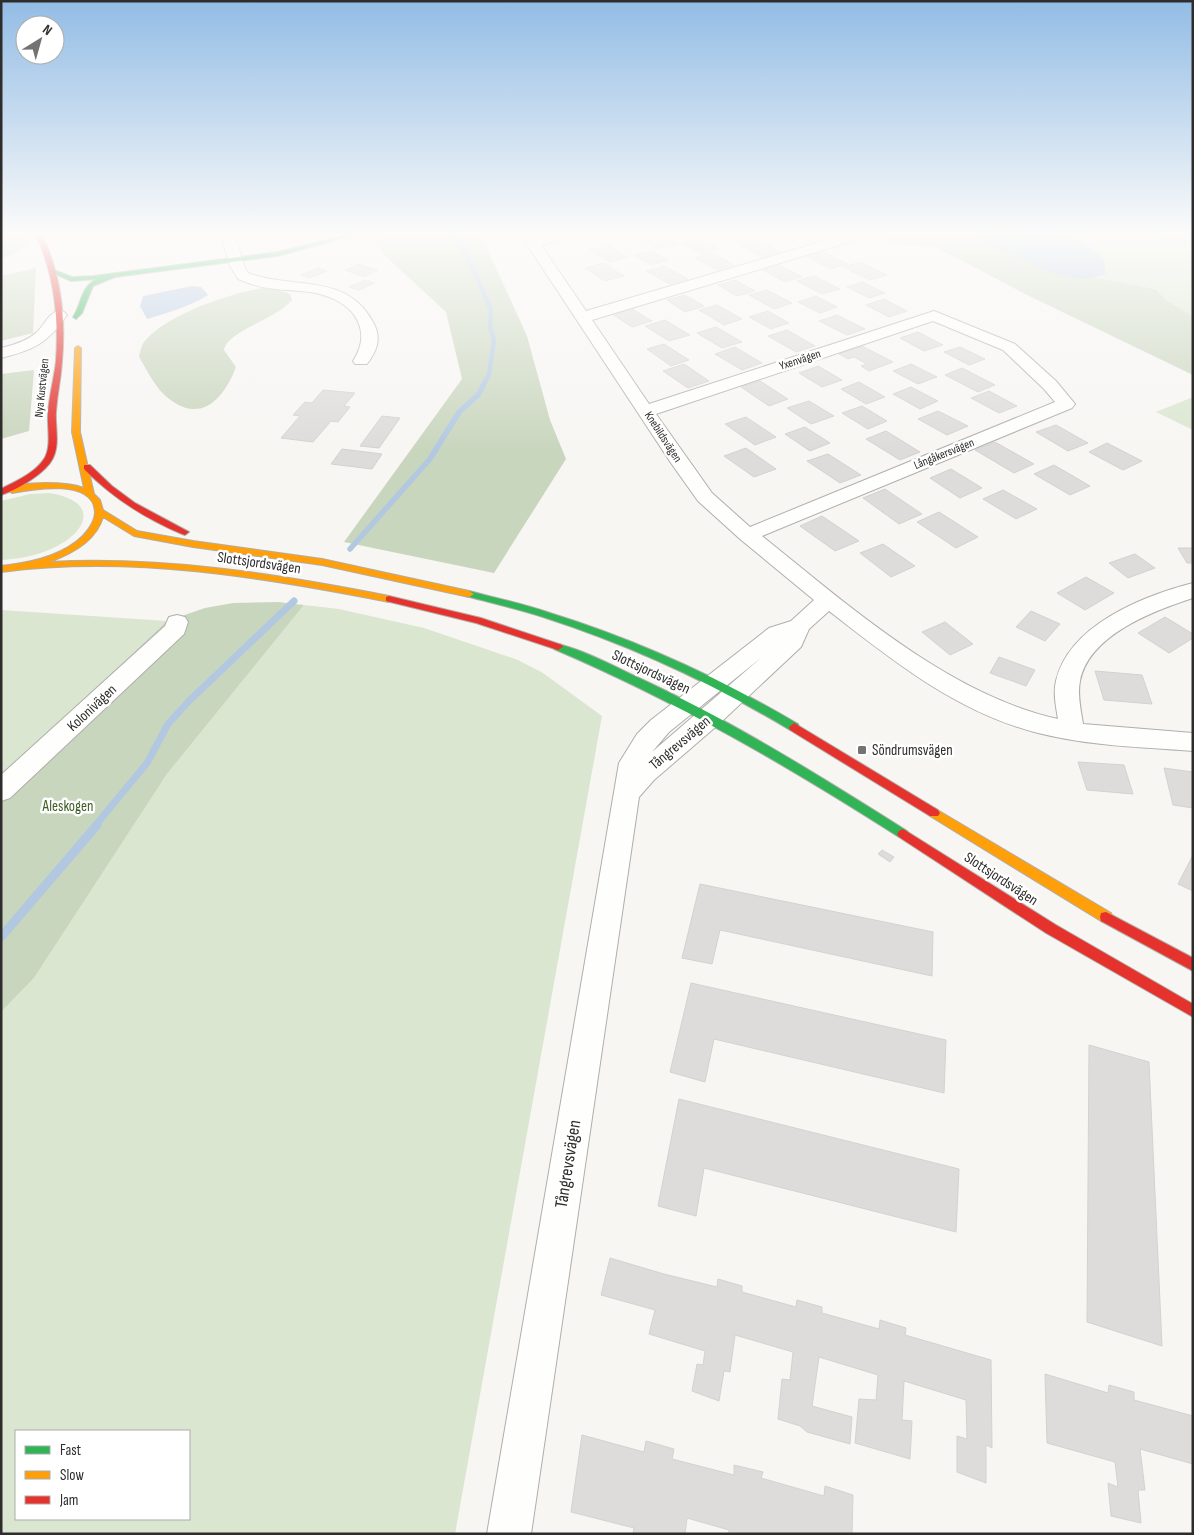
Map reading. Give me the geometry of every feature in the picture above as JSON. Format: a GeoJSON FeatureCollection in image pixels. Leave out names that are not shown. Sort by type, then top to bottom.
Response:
{"type":"FeatureCollection","features":[{"type":"Feature","properties":{"kind":"main road","name":"Nya Kustvägen"},"geometry":{"type":"LineString","coordinates":[[1,493],[33,474],[49,459],[59,362],[58,307]]}},
{"type":"Feature","properties":{"kind":"main road"},"geometry":{"type":"LineString","coordinates":[[75,307],[78,336],[76,432],[90,495]]}},
{"type":"Feature","properties":{"kind":"main road"},"geometry":{"type":"LineString","coordinates":[[76,317],[83,311],[84,307]]}},
{"type":"Feature","properties":{"kind":"main road"},"geometry":{"type":"LineString","coordinates":[[84,462],[96,478],[114,494],[147,515],[195,536],[242,550]]}},
{"type":"Feature","properties":{"kind":"main road"},"geometry":{"type":"LineString","coordinates":[[1,493],[26,487],[51,485],[73,488],[90,495]]}},
{"type":"Feature","properties":{"kind":"main road","name":"Slottsjordsvägen"},"geometry":{"type":"LineString","coordinates":[[90,495],[95,500],[99,511],[109,520],[134,533],[193,544],[322,562],[493,599],[588,629],[661,658],[736,694],[781,719],[1091,909],[1193,965]]}},
{"type":"Feature","properties":{"kind":"main road","name":"Slottsjordsvägen"},"geometry":{"type":"LineString","coordinates":[[25,566],[51,558],[79,542],[96,525],[99,511]]}},
{"type":"Feature","properties":{"kind":"main road","name":"Slottsjordsvägen"},"geometry":{"type":"LineString","coordinates":[[1,570],[74,562],[130,563],[266,579],[392,600],[462,616],[547,642],[618,672],[710,718],[815,779],[1007,902],[1193,1011]]}},
{"type":"Feature","properties":{"kind":"street"},"geometry":{"type":"LineString","coordinates":[[354,307],[367,323],[371,340],[370,350],[361,361]]}},
{"type":"Feature","properties":{"kind":"street","name":"Knebildsvägen"},"geometry":{"type":"LineString","coordinates":[[577,307],[704,497],[747,535],[828,600]]}},
{"type":"Feature","properties":{"kind":"street"},"geometry":{"type":"LineString","coordinates":[[584,317],[619,307]]}},
{"type":"Feature","properties":{"kind":"street"},"geometry":{"type":"LineString","coordinates":[[7,352],[39,339],[48,332],[59,315]]}},
{"type":"Feature","properties":{"kind":"street","name":"Yxenvägen"},"geometry":{"type":"LineString","coordinates":[[646,411],[934,316],[1009,348]]}},
{"type":"Feature","properties":{"kind":"street","name":"Långåkersvägen"},"geometry":{"type":"LineString","coordinates":[[747,535],[1066,404],[1050,385],[1009,348]]}},
{"type":"Feature","properties":{"kind":"street"},"geometry":{"type":"LineString","coordinates":[[7,352],[43,352],[59,362]]}},
{"type":"Feature","properties":{"kind":"street"},"geometry":{"type":"LineString","coordinates":[[1072,731],[1068,683],[1077,658],[1092,640],[1129,617],[1172,596],[1193,590]]}},
{"type":"Feature","properties":{"kind":"street"},"geometry":{"type":"LineString","coordinates":[[685,704],[777,633],[799,626],[828,600],[903,656],[964,693],[1015,717],[1072,731],[1193,742]]}},
{"type":"Feature","properties":{"kind":"street","name":"Kolonivägen"},"geometry":{"type":"LineString","coordinates":[[1,791],[176,628],[177,622]]}},
{"type":"Feature","properties":{"kind":"street"},"geometry":{"type":"LineString","coordinates":[[736,694],[793,642],[799,626]]}},
{"type":"Feature","properties":{"kind":"street","name":"Tångrevsvägen"},"geometry":{"type":"LineString","coordinates":[[626,794],[645,773],[736,694]]}},
{"type":"Feature","properties":{"kind":"street","name":"Tångrevsvägen"},"geometry":{"type":"LineString","coordinates":[[509,1534],[632,763],[646,741],[685,704]]}},
{"type":"Feature","properties":{"kind":"green space"},"geometry":{"type":"Polygon","coordinates":[[[1,307],[34,307],[33,333],[1,341],[1,307]]]}},
{"type":"Feature","properties":{"kind":"green space"},"geometry":{"type":"Polygon","coordinates":[[[200,307],[285,307],[243,331],[227,343],[224,350],[236,367],[225,389],[210,404],[201,408],[191,409],[180,406],[163,394],[139,357],[144,342],[154,332],[184,313],[200,307]]]}},
{"type":"Feature","properties":{"kind":"green space"},"geometry":{"type":"Polygon","coordinates":[[[440,307],[514,307],[527,336],[550,420],[566,459],[494,573],[344,542],[462,379],[446,312],[440,307]]]}},
{"type":"Feature","properties":{"kind":"green space"},"geometry":{"type":"Polygon","coordinates":[[[1051,307],[1177,307],[1193,316],[1193,375],[1051,307]]]}},
{"type":"Feature","properties":{"kind":"green space"},"geometry":{"type":"Polygon","coordinates":[[[1177,307],[1193,307],[1193,316],[1177,307]]]}},
{"type":"Feature","properties":{"kind":"green space"},"geometry":{"type":"Polygon","coordinates":[[[34,370],[29,431],[1,439],[1,374],[34,370]]]}},
{"type":"Feature","properties":{"kind":"green space"},"geometry":{"type":"Polygon","coordinates":[[[1193,397],[1193,430],[1156,412],[1193,397]]]}},
{"type":"Feature","properties":{"kind":"green space"},"geometry":{"type":"Polygon","coordinates":[[[49,493],[65,497],[76,503],[82,510],[81,526],[64,542],[51,549],[27,557],[1,560],[1,501],[30,494],[49,493]]]}},
{"type":"Feature","properties":{"kind":"green space","name":"Aleskogen"},"geometry":{"type":"Polygon","coordinates":[[[278,602],[304,605],[167,774],[34,978],[1,1012],[1,777],[167,621],[205,608],[233,603],[278,602]]]}},
{"type":"Feature","properties":{"kind":"green space"},"geometry":{"type":"Polygon","coordinates":[[[304,605],[339,609],[424,628],[518,660],[543,673],[602,716],[455,1534],[1,1534],[1,1012],[34,978],[167,774],[304,605]]]}},
{"type":"Feature","properties":{"kind":"green space"},"geometry":{"type":"Polygon","coordinates":[[[1,610],[167,621],[1,777],[1,610]]]}},
{"type":"Feature","properties":{"kind":"water"},"geometry":{"type":"Polygon","coordinates":[[[140,307],[185,307],[171,312],[147,319],[140,307]]]}},
{"type":"Feature","properties":{"kind":"building"},"geometry":{"type":"Polygon","coordinates":[[[629,307],[652,321],[632,327],[609,312],[629,307]]]}},
{"type":"Feature","properties":{"kind":"building"},"geometry":{"type":"Polygon","coordinates":[[[677,307],[702,307],[685,312],[677,307]]]}},
{"type":"Feature","properties":{"kind":"building"},"geometry":{"type":"Polygon","coordinates":[[[720,307],[742,319],[724,325],[699,310],[720,307]]]}},
{"type":"Feature","properties":{"kind":"building"},"geometry":{"type":"Polygon","coordinates":[[[807,307],[837,307],[820,313],[807,307]]]}},
{"type":"Feature","properties":{"kind":"building"},"geometry":{"type":"Polygon","coordinates":[[[869,307],[899,307],[907,311],[889,317],[869,307]]]}},
{"type":"Feature","properties":{"kind":"building"},"geometry":{"type":"Polygon","coordinates":[[[768,311],[789,323],[771,329],[749,317],[768,311]]]}},
{"type":"Feature","properties":{"kind":"building"},"geometry":{"type":"Polygon","coordinates":[[[837,315],[865,329],[847,335],[819,321],[837,315]]]}},
{"type":"Feature","properties":{"kind":"building"},"geometry":{"type":"Polygon","coordinates":[[[665,320],[690,335],[669,341],[645,326],[665,320]]]}},
{"type":"Feature","properties":{"kind":"building"},"geometry":{"type":"Polygon","coordinates":[[[716,327],[742,342],[722,348],[697,333],[716,327]]]}},
{"type":"Feature","properties":{"kind":"building"},"geometry":{"type":"Polygon","coordinates":[[[787,330],[815,346],[796,352],[768,336],[787,330]]]}},
{"type":"Feature","properties":{"kind":"building"},"geometry":{"type":"Polygon","coordinates":[[[918,332],[943,345],[924,351],[900,338],[918,332]]]}},
{"type":"Feature","properties":{"kind":"building"},"geometry":{"type":"Polygon","coordinates":[[[664,344],[689,360],[671,366],[647,349],[664,344]]]}},
{"type":"Feature","properties":{"kind":"building"},"geometry":{"type":"Polygon","coordinates":[[[862,346],[893,362],[869,371],[861,366],[867,364],[854,357],[848,359],[839,354],[862,346]]]}},
{"type":"Feature","properties":{"kind":"building"},"geometry":{"type":"Polygon","coordinates":[[[735,347],[762,363],[742,370],[715,354],[735,347]]]}},
{"type":"Feature","properties":{"kind":"building"},"geometry":{"type":"Polygon","coordinates":[[[960,347],[985,359],[969,365],[944,352],[960,347]]]}},
{"type":"Feature","properties":{"kind":"building"},"geometry":{"type":"Polygon","coordinates":[[[684,364],[709,381],[688,388],[663,371],[684,364]]]}},
{"type":"Feature","properties":{"kind":"building"},"geometry":{"type":"Polygon","coordinates":[[[911,364],[937,377],[918,384],[893,371],[911,364]]]}},
{"type":"Feature","properties":{"kind":"building"},"geometry":{"type":"Polygon","coordinates":[[[818,366],[842,380],[822,387],[799,373],[818,366]]]}},
{"type":"Feature","properties":{"kind":"building"},"geometry":{"type":"Polygon","coordinates":[[[962,368],[995,385],[978,392],[945,375],[962,368]]]}},
{"type":"Feature","properties":{"kind":"building"},"geometry":{"type":"Polygon","coordinates":[[[760,381],[788,399],[769,406],[741,387],[760,381]]]}},
{"type":"Feature","properties":{"kind":"building"},"geometry":{"type":"Polygon","coordinates":[[[859,382],[885,397],[866,404],[841,389],[859,382]]]}},
{"type":"Feature","properties":{"kind":"building"},"geometry":{"type":"Polygon","coordinates":[[[911,387],[938,401],[920,409],[893,394],[911,387]]]}},
{"type":"Feature","properties":{"kind":"building"},"geometry":{"type":"Polygon","coordinates":[[[323,390],[355,393],[344,406],[350,407],[338,422],[331,421],[313,442],[281,438],[300,416],[293,415],[305,402],[312,403],[323,390]]]}},
{"type":"Feature","properties":{"kind":"building"},"geometry":{"type":"Polygon","coordinates":[[[989,391],[1017,406],[999,413],[971,398],[989,391]]]}},
{"type":"Feature","properties":{"kind":"building"},"geometry":{"type":"Polygon","coordinates":[[[809,401],[834,416],[811,424],[787,408],[809,401]]]}},
{"type":"Feature","properties":{"kind":"building"},"geometry":{"type":"Polygon","coordinates":[[[862,406],[887,421],[868,429],[842,413],[862,406]]]}},
{"type":"Feature","properties":{"kind":"building"},"geometry":{"type":"Polygon","coordinates":[[[938,411],[968,426],[947,435],[918,419],[938,411]]]}},
{"type":"Feature","properties":{"kind":"building"},"geometry":{"type":"Polygon","coordinates":[[[382,416],[400,418],[379,448],[360,446],[382,416]]]}},
{"type":"Feature","properties":{"kind":"building"},"geometry":{"type":"Polygon","coordinates":[[[746,417],[776,437],[755,445],[725,424],[746,417]]]}},
{"type":"Feature","properties":{"kind":"building"},"geometry":{"type":"Polygon","coordinates":[[[1056,425],[1088,443],[1068,451],[1036,432],[1056,425]]]}},
{"type":"Feature","properties":{"kind":"building"},"geometry":{"type":"Polygon","coordinates":[[[805,427],[830,443],[810,451],[785,434],[805,427]]]}},
{"type":"Feature","properties":{"kind":"building"},"geometry":{"type":"Polygon","coordinates":[[[886,431],[920,452],[900,460],[866,439],[886,431]]]}},
{"type":"Feature","properties":{"kind":"building"},"geometry":{"type":"Polygon","coordinates":[[[995,442],[1034,464],[1014,473],[975,450],[995,442]]]}},
{"type":"Feature","properties":{"kind":"building"},"geometry":{"type":"Polygon","coordinates":[[[1107,443],[1142,461],[1123,470],[1089,452],[1107,443]]]}},
{"type":"Feature","properties":{"kind":"building"},"geometry":{"type":"Polygon","coordinates":[[[746,448],[776,469],[754,477],[724,456],[746,448]]]}},
{"type":"Feature","properties":{"kind":"building"},"geometry":{"type":"Polygon","coordinates":[[[342,449],[382,454],[372,469],[331,464],[342,449]]]}},
{"type":"Feature","properties":{"kind":"building"},"geometry":{"type":"Polygon","coordinates":[[[828,454],[861,475],[840,483],[807,461],[828,454]]]}},
{"type":"Feature","properties":{"kind":"building"},"geometry":{"type":"Polygon","coordinates":[[[1054,465],[1090,486],[1070,495],[1034,474],[1054,465]]]}},
{"type":"Feature","properties":{"kind":"building"},"geometry":{"type":"Polygon","coordinates":[[[951,469],[982,488],[960,498],[930,478],[951,469]]]}},
{"type":"Feature","properties":{"kind":"building"},"geometry":{"type":"Polygon","coordinates":[[[885,489],[922,514],[899,524],[863,498],[885,489]]]}},
{"type":"Feature","properties":{"kind":"building"},"geometry":{"type":"Polygon","coordinates":[[[1003,490],[1037,509],[1016,519],[983,499],[1003,490]]]}},
{"type":"Feature","properties":{"kind":"building"},"geometry":{"type":"Polygon","coordinates":[[[939,512],[978,537],[956,548],[917,522],[939,512]]]}},
{"type":"Feature","properties":{"kind":"building"},"geometry":{"type":"Polygon","coordinates":[[[822,516],[859,541],[835,551],[800,526],[822,516]]]}},
{"type":"Feature","properties":{"kind":"building"},"geometry":{"type":"Polygon","coordinates":[[[883,544],[915,566],[891,577],[860,553],[883,544]]]}},
{"type":"Feature","properties":{"kind":"building"},"geometry":{"type":"Polygon","coordinates":[[[1178,548],[1193,548],[1193,563],[1187,563],[1178,548]]]}},
{"type":"Feature","properties":{"kind":"building"},"geometry":{"type":"Polygon","coordinates":[[[1135,554],[1155,568],[1128,578],[1109,563],[1135,554]]]}},
{"type":"Feature","properties":{"kind":"building"},"geometry":{"type":"Polygon","coordinates":[[[1086,577],[1114,593],[1085,610],[1057,593],[1086,577]]]}},
{"type":"Feature","properties":{"kind":"building"},"geometry":{"type":"Polygon","coordinates":[[[1031,611],[1060,624],[1045,641],[1016,627],[1031,611]]]}},
{"type":"Feature","properties":{"kind":"building"},"geometry":{"type":"Polygon","coordinates":[[[1165,617],[1193,634],[1193,638],[1169,653],[1138,633],[1165,617]]]}},
{"type":"Feature","properties":{"kind":"building"},"geometry":{"type":"Polygon","coordinates":[[[945,622],[973,644],[950,655],[922,632],[945,622]]]}},
{"type":"Feature","properties":{"kind":"building"},"geometry":{"type":"Polygon","coordinates":[[[999,657],[1035,670],[1026,686],[990,673],[999,657]]]}},
{"type":"Feature","properties":{"kind":"building"},"geometry":{"type":"Polygon","coordinates":[[[1095,671],[1142,675],[1152,704],[1104,700],[1095,671]]]}},
{"type":"Feature","properties":{"kind":"building"},"geometry":{"type":"Polygon","coordinates":[[[1078,762],[1124,765],[1133,794],[1087,790],[1078,762]]]}},
{"type":"Feature","properties":{"kind":"building"},"geometry":{"type":"Polygon","coordinates":[[[1164,768],[1193,772],[1193,808],[1173,805],[1164,768]]]}},
{"type":"Feature","properties":{"kind":"building"},"geometry":{"type":"Polygon","coordinates":[[[882,850],[894,857],[890,862],[878,854],[882,850]]]}},
{"type":"Feature","properties":{"kind":"building"},"geometry":{"type":"Polygon","coordinates":[[[1193,855],[1193,891],[1178,884],[1193,855]]]}},
{"type":"Feature","properties":{"kind":"building"},"geometry":{"type":"Polygon","coordinates":[[[700,884],[933,932],[932,976],[720,930],[712,964],[682,958],[700,884]]]}},
{"type":"Feature","properties":{"kind":"building"},"geometry":{"type":"Polygon","coordinates":[[[691,983],[946,1040],[944,1093],[714,1039],[705,1082],[670,1072],[691,983]]]}},
{"type":"Feature","properties":{"kind":"building"},"geometry":{"type":"Polygon","coordinates":[[[1089,1045],[1149,1062],[1162,1346],[1087,1322],[1089,1045]]]}},
{"type":"Feature","properties":{"kind":"building"},"geometry":{"type":"Polygon","coordinates":[[[679,1099],[959,1169],[956,1232],[704,1168],[696,1216],[658,1206],[679,1099]]]}},
{"type":"Feature","properties":{"kind":"building"},"geometry":{"type":"Polygon","coordinates":[[[610,1258],[717,1287],[718,1279],[742,1286],[742,1292],[796,1307],[797,1300],[822,1307],[822,1313],[879,1329],[880,1320],[906,1328],[905,1335],[991,1360],[992,1448],[986,1445],[986,1483],[957,1472],[957,1436],[967,1439],[966,1400],[904,1381],[902,1420],[912,1421],[910,1459],[855,1443],[859,1399],[876,1400],[878,1375],[819,1357],[812,1406],[852,1417],[850,1444],[807,1432],[800,1426],[778,1419],[782,1379],[790,1380],[793,1352],[735,1335],[730,1372],[724,1371],[719,1401],[692,1391],[697,1364],[703,1365],[705,1351],[649,1334],[655,1310],[601,1295],[610,1258]]]}},
{"type":"Feature","properties":{"kind":"building"},"geometry":{"type":"Polygon","coordinates":[[[1045,1374],[1108,1393],[1109,1385],[1134,1392],[1134,1400],[1193,1416],[1193,1464],[1140,1449],[1145,1490],[1138,1490],[1141,1523],[1111,1516],[1108,1483],[1118,1487],[1115,1462],[1047,1443],[1045,1374]]]}},
{"type":"Feature","properties":{"kind":"building"},"geometry":{"type":"Polygon","coordinates":[[[582,1435],[644,1452],[646,1441],[674,1449],[672,1459],[734,1475],[734,1465],[763,1472],[761,1478],[824,1496],[825,1486],[853,1495],[852,1534],[729,1534],[729,1530],[687,1518],[685,1534],[633,1534],[634,1528],[571,1512],[582,1435]]]}},
{"type":"Feature","properties":{"kind":"waterway"},"geometry":{"type":"LineString","coordinates":[[482,387],[489,375],[494,340],[490,327],[490,307]]}},
{"type":"Feature","properties":{"kind":"waterway"},"geometry":{"type":"LineString","coordinates":[[350,549],[430,459],[459,412],[478,395],[483,386]]}},
{"type":"Feature","properties":{"kind":"waterway"},"geometry":{"type":"LineString","coordinates":[[95,826],[147,763],[168,724],[188,702],[294,601]]}},
{"type":"Feature","properties":{"kind":"waterway"},"geometry":{"type":"LineString","coordinates":[[1,937],[97,825]]}},
{"type":"Feature","properties":{"kind":"traffic: fast"},"geometry":{"type":"LineString","coordinates":[[76,317],[82,307]]}},
{"type":"Feature","properties":{"kind":"traffic: fast"},"geometry":{"type":"LineString","coordinates":[[469,594],[547,615],[642,650],[705,678],[794,727]]}},
{"type":"Feature","properties":{"kind":"traffic: fast"},"geometry":{"type":"LineString","coordinates":[[558,647],[648,687],[735,732],[903,834]]}},
{"type":"Feature","properties":{"kind":"traffic: slow"},"geometry":{"type":"LineString","coordinates":[[78,348],[76,432],[90,495]]}},
{"type":"Feature","properties":{"kind":"traffic: slow"},"geometry":{"type":"LineString","coordinates":[[1,569],[22,566],[62,554],[80,543],[90,533],[99,516],[96,500],[88,492],[76,488],[48,486],[12,490]]}},
{"type":"Feature","properties":{"kind":"traffic: slow"},"geometry":{"type":"LineString","coordinates":[[99,511],[134,533],[193,544],[322,562],[469,594]]}},
{"type":"Feature","properties":{"kind":"traffic: slow"},"geometry":{"type":"LineString","coordinates":[[25,566],[116,564],[208,570],[299,582],[389,599]]}},
{"type":"Feature","properties":{"kind":"traffic: slow"},"geometry":{"type":"LineString","coordinates":[[934,813],[1106,917]]}},
{"type":"Feature","properties":{"kind":"traffic: jam"},"geometry":{"type":"LineString","coordinates":[[1,493],[38,470],[50,456],[60,347],[58,307]]}},
{"type":"Feature","properties":{"kind":"traffic: jam"},"geometry":{"type":"LineString","coordinates":[[87,467],[109,488],[132,505],[158,520],[185,532]]}},
{"type":"Feature","properties":{"kind":"traffic: jam"},"geometry":{"type":"LineString","coordinates":[[389,599],[478,620],[558,647]]}},
{"type":"Feature","properties":{"kind":"traffic: jam"},"geometry":{"type":"LineString","coordinates":[[794,727],[934,813]]}},
{"type":"Feature","properties":{"kind":"traffic: jam"},"geometry":{"type":"LineString","coordinates":[[903,834],[1051,929],[1193,1011]]}},
{"type":"Feature","properties":{"kind":"traffic: jam"},"geometry":{"type":"LineString","coordinates":[[1106,917],[1193,965]]}},
{"type":"Feature","properties":{"kind":"place","name":"Söndrumsvägen"},"geometry":{"type":"Point","coordinates":[862,750]}}]}
